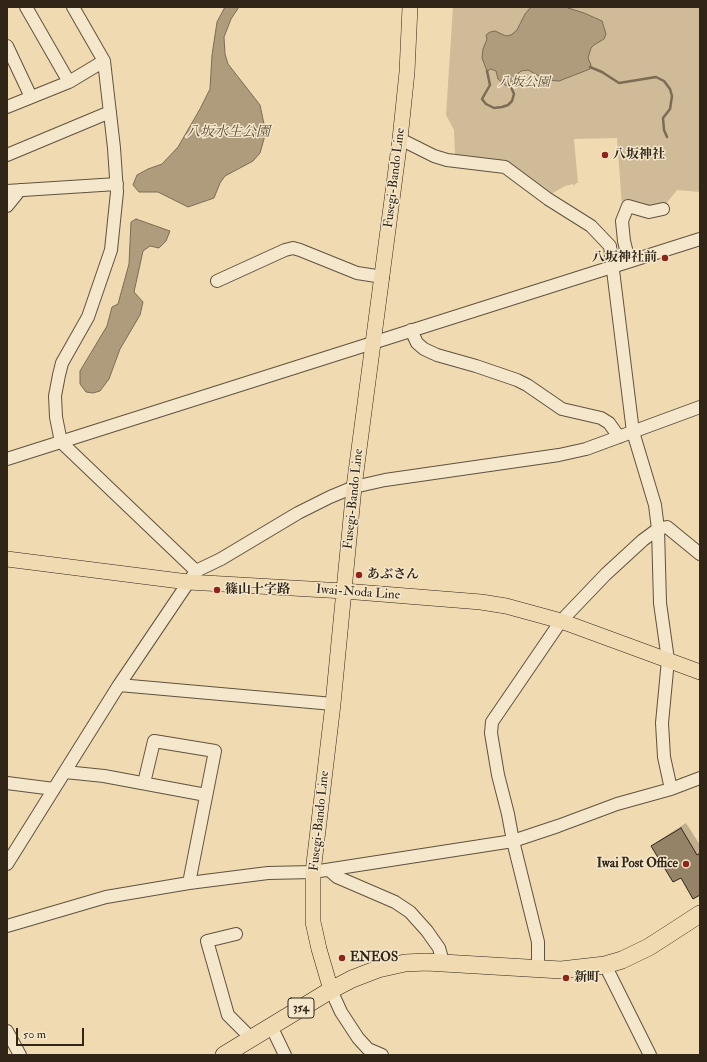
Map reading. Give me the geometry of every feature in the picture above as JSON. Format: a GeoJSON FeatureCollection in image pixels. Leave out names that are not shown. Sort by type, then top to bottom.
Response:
{"type":"FeatureCollection","features":[{"type":"Feature","properties":{"kind":"highway","name":"354"},"geometry":{"type":"LineString","coordinates":[[224,1055],[331,990],[352,979],[388,966],[415,962],[443,962],[561,970],[605,965],[622,960],[649,947],[700,914]]}},
{"type":"Feature","properties":{"kind":"main road","name":"Fusegi-Bando Line"},"geometry":{"type":"LineString","coordinates":[[331,990],[313,922],[314,872],[333,704],[354,487],[383,277],[400,139],[407,72],[410,7]]}},
{"type":"Feature","properties":{"kind":"main road","name":"Iwai-Noda Line"},"geometry":{"type":"LineString","coordinates":[[7,559],[344,591],[481,602],[514,608],[561,621],[700,672]]}},
{"type":"Feature","properties":{"kind":"street"},"geometry":{"type":"LineString","coordinates":[[26,7],[69,82]]}},
{"type":"Feature","properties":{"kind":"street"},"geometry":{"type":"LineString","coordinates":[[72,7],[104,61],[114,148],[117,192],[111,250],[88,317],[62,363],[54,396],[61,442],[192,576]]}},
{"type":"Feature","properties":{"kind":"street"},"geometry":{"type":"LineString","coordinates":[[7,46],[31,97]]}},
{"type":"Feature","properties":{"kind":"street"},"geometry":{"type":"LineString","coordinates":[[7,108],[69,82],[104,61]]}},
{"type":"Feature","properties":{"kind":"street"},"geometry":{"type":"LineString","coordinates":[[7,155],[110,112]]}},
{"type":"Feature","properties":{"kind":"street"},"geometry":{"type":"LineString","coordinates":[[400,139],[434,156],[447,160],[505,168],[548,199],[591,226],[610,246],[633,432],[655,505],[658,529],[660,603],[668,660],[662,722],[664,757],[671,789]]}},
{"type":"Feature","properties":{"kind":"street"},"geometry":{"type":"LineString","coordinates":[[7,191],[116,184]]}},
{"type":"Feature","properties":{"kind":"street"},"geometry":{"type":"LineString","coordinates":[[7,206],[20,190]]}},
{"type":"Feature","properties":{"kind":"street"},"geometry":{"type":"LineString","coordinates":[[630,261],[624,241],[622,220],[628,206],[649,212],[663,210]]}},
{"type":"Feature","properties":{"kind":"street"},"geometry":{"type":"LineString","coordinates":[[7,459],[700,239]]}},
{"type":"Feature","properties":{"kind":"street"},"geometry":{"type":"LineString","coordinates":[[217,281],[284,250],[293,248],[357,273],[383,277]]}},
{"type":"Feature","properties":{"kind":"street"},"geometry":{"type":"LineString","coordinates":[[411,330],[417,343],[424,349],[437,355],[517,380],[527,385],[562,409],[601,418],[609,423],[619,437]]}},
{"type":"Feature","properties":{"kind":"street"},"geometry":{"type":"LineString","coordinates":[[7,864],[119,685],[192,576],[298,513],[354,487],[385,480],[559,455],[586,449],[700,407]]}},
{"type":"Feature","properties":{"kind":"street"},"geometry":{"type":"LineString","coordinates":[[538,969],[538,942],[512,841],[508,814],[492,745],[492,722],[561,621],[606,574],[643,540],[658,529],[667,527],[700,554]]}},
{"type":"Feature","properties":{"kind":"street"},"geometry":{"type":"LineString","coordinates":[[119,685],[333,704]]}},
{"type":"Feature","properties":{"kind":"street"},"geometry":{"type":"LineString","coordinates":[[144,783],[154,741],[215,751],[189,883]]}},
{"type":"Feature","properties":{"kind":"street"},"geometry":{"type":"LineString","coordinates":[[65,772],[104,776],[206,795]]}},
{"type":"Feature","properties":{"kind":"street"},"geometry":{"type":"LineString","coordinates":[[7,926],[106,897],[189,883],[268,873],[314,872],[512,841],[617,804],[671,789],[700,778]]}},
{"type":"Feature","properties":{"kind":"street"},"geometry":{"type":"LineString","coordinates":[[7,783],[54,789]]}},
{"type":"Feature","properties":{"kind":"street"},"geometry":{"type":"LineString","coordinates":[[329,870],[337,877],[395,902],[410,912],[427,931],[439,948],[443,962]]}},
{"type":"Feature","properties":{"kind":"street"},"geometry":{"type":"LineString","coordinates":[[236,934],[207,941],[228,1015],[251,1038]]}},
{"type":"Feature","properties":{"kind":"street"},"geometry":{"type":"LineString","coordinates":[[605,965],[650,1055]]}},
{"type":"Feature","properties":{"kind":"street"},"geometry":{"type":"LineString","coordinates":[[331,990],[341,1012],[358,1038],[368,1049],[382,1055]]}},
{"type":"Feature","properties":{"kind":"street"},"geometry":{"type":"LineString","coordinates":[[271,1026],[285,1055]]}},
{"type":"Feature","properties":{"kind":"street"},"geometry":{"type":"LineString","coordinates":[[7,1032],[20,1055]]}},
{"type":"Feature","properties":{"kind":"green space","name":"八坂公園"},"geometry":{"type":"Polygon","coordinates":[[[453,7],[700,7],[700,192],[677,190],[664,206],[622,206],[617,138],[574,139],[578,183],[574,186],[573,184],[565,186],[551,194],[504,163],[455,155],[454,130],[446,115],[453,7]]]}},
{"type":"Feature","properties":{"kind":"water","name":"八坂水生公園"},"geometry":{"type":"Polygon","coordinates":[[[225,7],[239,7],[231,19],[224,37],[225,54],[228,64],[260,105],[264,124],[264,139],[260,153],[253,161],[225,176],[220,183],[214,198],[188,207],[158,192],[139,192],[133,185],[137,175],[162,164],[178,147],[210,89],[212,55],[217,22],[225,7]]]}},
{"type":"Feature","properties":{"kind":"water"},"geometry":{"type":"Polygon","coordinates":[[[531,7],[565,7],[602,21],[606,34],[604,39],[591,48],[588,58],[591,65],[590,69],[559,81],[547,80],[528,70],[521,71],[513,78],[511,87],[505,85],[498,79],[496,71],[491,69],[487,71],[482,58],[483,49],[487,39],[486,35],[495,31],[506,36],[511,35],[517,30],[525,14],[531,7]]]}},
{"type":"Feature","properties":{"kind":"water"},"geometry":{"type":"Polygon","coordinates":[[[136,219],[170,231],[166,241],[159,248],[150,246],[143,251],[134,292],[143,302],[140,315],[120,349],[109,379],[100,391],[93,393],[86,392],[80,384],[80,371],[107,326],[112,307],[118,304],[129,264],[131,222],[136,219]]]}},
{"type":"Feature","properties":{"kind":"building"},"geometry":{"type":"Polygon","coordinates":[[[681,828],[697,855],[700,853],[700,895],[693,899],[681,878],[673,882],[651,846],[681,828]]]}},
{"type":"Feature","properties":{"kind":"waterway"},"geometry":{"type":"LineString","coordinates":[[590,67],[602,72],[619,83],[656,77],[664,81],[670,89],[672,96],[670,109],[663,118],[664,130],[667,137]]}},
{"type":"Feature","properties":{"kind":"waterway"},"geometry":{"type":"LineString","coordinates":[[487,71],[490,85],[482,99],[486,104],[494,108],[508,105],[512,101],[514,94],[511,87]]}},
{"type":"Feature","properties":{"kind":"place","name":"八坂神社"},"geometry":{"type":"Point","coordinates":[605,155]}},
{"type":"Feature","properties":{"kind":"place","name":"八坂神社前"},"geometry":{"type":"Point","coordinates":[665,258]}},
{"type":"Feature","properties":{"kind":"place","name":"あぶさん"},"geometry":{"type":"Point","coordinates":[359,575]}},
{"type":"Feature","properties":{"kind":"place","name":"篠山十字路"},"geometry":{"type":"Point","coordinates":[217,590]}},
{"type":"Feature","properties":{"kind":"place","name":"Iwai Post Office"},"geometry":{"type":"Point","coordinates":[686,864]}},
{"type":"Feature","properties":{"kind":"place","name":"ENEOS"},"geometry":{"type":"Point","coordinates":[342,958]}},
{"type":"Feature","properties":{"kind":"place","name":"新町"},"geometry":{"type":"Point","coordinates":[566,978]}}]}
